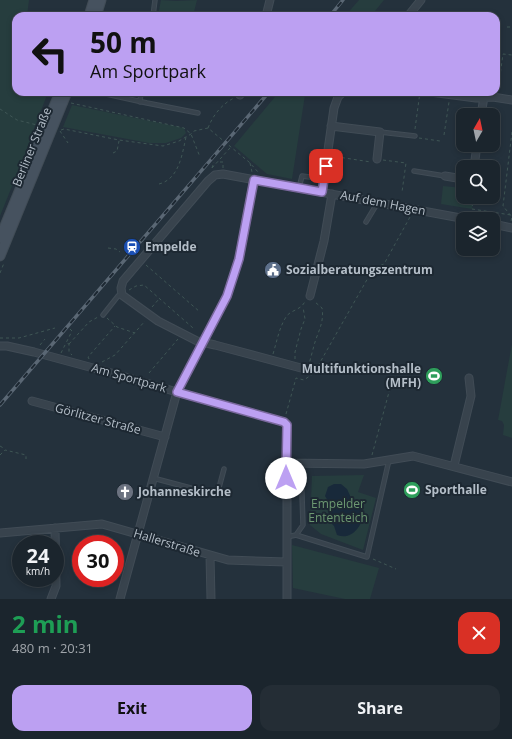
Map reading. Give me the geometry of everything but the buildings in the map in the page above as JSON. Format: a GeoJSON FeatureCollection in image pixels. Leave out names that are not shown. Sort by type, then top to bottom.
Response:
{"type":"FeatureCollection","features":[{"type":"Feature","properties":{"kind":"street"},"geometry":{"type":"LineString","coordinates":[[90,12],[94,0]]}},
{"type":"Feature","properties":{"kind":"street"},"geometry":{"type":"LineString","coordinates":[[97,12],[101,0]]}},
{"type":"Feature","properties":{"kind":"street"},"geometry":{"type":"LineString","coordinates":[[267,12],[270,0]]}},
{"type":"Feature","properties":{"kind":"street"},"geometry":{"type":"LineString","coordinates":[[411,12],[421,0]]}},
{"type":"Feature","properties":{"kind":"street","name":"Berliner Straße"},"geometry":{"type":"LineString","coordinates":[[0,238],[53,129],[59,96]]}},
{"type":"Feature","properties":{"kind":"street","name":"Berliner Straße"},"geometry":{"type":"LineString","coordinates":[[0,256],[65,96]]}},
{"type":"Feature","properties":{"kind":"street"},"geometry":{"type":"LineString","coordinates":[[322,192],[331,126],[336,102],[340,96]]}},
{"type":"Feature","properties":{"kind":"street"},"geometry":{"type":"LineString","coordinates":[[468,96],[476,98],[498,98],[512,100]]}},
{"type":"Feature","properties":{"kind":"street"},"geometry":{"type":"LineString","coordinates":[[482,108],[484,98]]}},
{"type":"Feature","properties":{"kind":"street"},"geometry":{"type":"LineString","coordinates":[[331,126],[380,132],[377,159]]}},
{"type":"Feature","properties":{"kind":"street","name":"Auf dem Hagen"},"geometry":{"type":"LineString","coordinates":[[140,261],[208,181],[215,176],[223,174],[456,217]]}},
{"type":"Feature","properties":{"kind":"street"},"geometry":{"type":"LineString","coordinates":[[445,176],[456,178]]}},
{"type":"Feature","properties":{"kind":"street"},"geometry":{"type":"LineString","coordinates":[[120,599],[177,392],[227,296],[239,259],[254,180]]}},
{"type":"Feature","properties":{"kind":"street"},"geometry":{"type":"LineString","coordinates":[[311,299],[324,241],[332,194]]}},
{"type":"Feature","properties":{"kind":"street"},"geometry":{"type":"LineString","coordinates":[[500,226],[511,228]]}},
{"type":"Feature","properties":{"kind":"street"},"geometry":{"type":"LineString","coordinates":[[140,261],[123,281],[121,288],[122,295],[148,314],[197,341],[301,368]]}},
{"type":"Feature","properties":{"kind":"street","name":"Am Sportpark"},"geometry":{"type":"LineString","coordinates":[[0,346],[34,352],[284,422]]}},
{"type":"Feature","properties":{"kind":"street"},"geometry":{"type":"LineString","coordinates":[[454,466],[471,396],[469,378]]}},
{"type":"Feature","properties":{"kind":"street","name":"Görlitzer Straße"},"geometry":{"type":"LineString","coordinates":[[32,401],[165,437]]}},
{"type":"Feature","properties":{"kind":"street"},"geometry":{"type":"LineString","coordinates":[[284,422],[287,425],[287,599]]}},
{"type":"Feature","properties":{"kind":"street"},"geometry":{"type":"LineString","coordinates":[[286,463],[370,463],[413,456],[512,482]]}},
{"type":"Feature","properties":{"kind":"street","name":"Hallerstraße"},"geometry":{"type":"LineString","coordinates":[[0,533],[102,524],[228,560],[287,562]]}},
{"type":"Feature","properties":{"kind":"street"},"geometry":{"type":"LineString","coordinates":[[50,599],[56,586],[55,528]]}},
{"type":"Feature","properties":{"kind":"street"},"geometry":{"type":"LineString","coordinates":[[210,556],[211,599]]}},
{"type":"Feature","properties":{"kind":"lane"},"geometry":{"type":"LineString","coordinates":[[154,12],[155,0]]}},
{"type":"Feature","properties":{"kind":"lane"},"geometry":{"type":"LineString","coordinates":[[114,96],[198,113]]}},
{"type":"Feature","properties":{"kind":"lane"},"geometry":{"type":"LineString","coordinates":[[140,102],[141,96]]}},
{"type":"Feature","properties":{"kind":"lane"},"geometry":{"type":"LineString","coordinates":[[380,132],[415,136]]}},
{"type":"Feature","properties":{"kind":"lane"},"geometry":{"type":"LineString","coordinates":[[414,171],[445,176]]}},
{"type":"Feature","properties":{"kind":"lane"},"geometry":{"type":"LineString","coordinates":[[299,188],[302,176],[324,179]]}},
{"type":"Feature","properties":{"kind":"lane"},"geometry":{"type":"LineString","coordinates":[[366,222],[378,202]]}},
{"type":"Feature","properties":{"kind":"lane"},"geometry":{"type":"LineString","coordinates":[[102,315],[118,296],[122,295]]}},
{"type":"Feature","properties":{"kind":"lane"},"geometry":{"type":"LineString","coordinates":[[287,537],[296,535],[367,557],[389,459]]}},
{"type":"Feature","properties":{"kind":"lane"},"geometry":{"type":"LineString","coordinates":[[296,535],[303,525],[301,464]]}},
{"type":"Feature","properties":{"kind":"lane"},"geometry":{"type":"LineString","coordinates":[[153,478],[217,495],[224,469]]}},
{"type":"Feature","properties":{"kind":"path"},"geometry":{"type":"LineString","coordinates":[[507,27],[512,27]]}},
{"type":"Feature","properties":{"kind":"path"},"geometry":{"type":"LineString","coordinates":[[500,80],[503,54],[512,55]]}},
{"type":"Feature","properties":{"kind":"path"},"geometry":{"type":"LineString","coordinates":[[208,128],[212,118],[226,102],[236,96]]}},
{"type":"Feature","properties":{"kind":"path"},"geometry":{"type":"LineString","coordinates":[[415,129],[419,96]]}},
{"type":"Feature","properties":{"kind":"path"},"geometry":{"type":"LineString","coordinates":[[444,135],[450,96]]}},
{"type":"Feature","properties":{"kind":"path"},"geometry":{"type":"LineString","coordinates":[[70,103],[184,128],[191,134],[200,158]]}},
{"type":"Feature","properties":{"kind":"path"},"geometry":{"type":"LineString","coordinates":[[0,109],[17,120],[36,125],[41,124],[53,129],[68,143]]}},
{"type":"Feature","properties":{"kind":"path"},"geometry":{"type":"LineString","coordinates":[[53,129],[64,129],[119,140],[163,146],[179,141],[194,131],[208,128]]}},
{"type":"Feature","properties":{"kind":"path"},"geometry":{"type":"LineString","coordinates":[[208,128],[250,162],[268,182]]}},
{"type":"Feature","properties":{"kind":"path"},"geometry":{"type":"LineString","coordinates":[[511,228],[512,217],[503,206],[512,132]]}},
{"type":"Feature","properties":{"kind":"path"},"geometry":{"type":"LineString","coordinates":[[415,136],[416,138],[440,141]]}},
{"type":"Feature","properties":{"kind":"path"},"geometry":{"type":"LineString","coordinates":[[159,184],[167,182],[178,168],[186,137]]}},
{"type":"Feature","properties":{"kind":"path"},"geometry":{"type":"LineString","coordinates":[[113,153],[117,151],[119,140]]}},
{"type":"Feature","properties":{"kind":"path"},"geometry":{"type":"LineString","coordinates":[[214,162],[212,168],[230,147]]}},
{"type":"Feature","properties":{"kind":"path"},"geometry":{"type":"LineString","coordinates":[[338,159],[338,157],[373,162],[377,159],[406,163],[402,192]]}},
{"type":"Feature","properties":{"kind":"path"},"geometry":{"type":"LineString","coordinates":[[250,162],[254,180]]}},
{"type":"Feature","properties":{"kind":"path"},"geometry":{"type":"LineString","coordinates":[[472,204],[472,209],[510,215]]}},
{"type":"Feature","properties":{"kind":"path"},"geometry":{"type":"LineString","coordinates":[[284,422],[296,378],[304,380],[314,373],[373,269],[384,264],[414,209]]}},
{"type":"Feature","properties":{"kind":"path"},"geometry":{"type":"LineString","coordinates":[[108,248],[116,249],[120,252]]}},
{"type":"Feature","properties":{"kind":"path"},"geometry":{"type":"LineString","coordinates":[[140,261],[200,312]]}},
{"type":"Feature","properties":{"kind":"path"},"geometry":{"type":"LineString","coordinates":[[122,295],[140,285],[144,285],[192,328],[149,373]]}},
{"type":"Feature","properties":{"kind":"path"},"geometry":{"type":"LineString","coordinates":[[108,372],[110,366],[100,364],[115,355],[135,334],[159,298]]}},
{"type":"Feature","properties":{"kind":"path"},"geometry":{"type":"LineString","coordinates":[[271,360],[277,337],[286,316],[303,306],[305,301],[311,299],[322,308],[323,315],[309,367],[303,366],[301,368]]}},
{"type":"Feature","properties":{"kind":"path"},"geometry":{"type":"LineString","coordinates":[[293,366],[296,357],[295,352],[305,319],[303,306]]}},
{"type":"Feature","properties":{"kind":"path"},"geometry":{"type":"LineString","coordinates":[[74,357],[69,352],[69,344],[89,322],[102,315],[115,326],[135,334]]}},
{"type":"Feature","properties":{"kind":"path"},"geometry":{"type":"LineString","coordinates":[[85,360],[90,361],[88,357],[115,326]]}},
{"type":"Feature","properties":{"kind":"path"},"geometry":{"type":"LineString","coordinates":[[0,338],[19,338],[54,328]]}},
{"type":"Feature","properties":{"kind":"path"},"geometry":{"type":"LineString","coordinates":[[58,359],[72,331],[70,329]]}},
{"type":"Feature","properties":{"kind":"path"},"geometry":{"type":"LineString","coordinates":[[34,352],[45,339]]}},
{"type":"Feature","properties":{"kind":"path"},"geometry":{"type":"LineString","coordinates":[[370,463],[392,381]]}},
{"type":"Feature","properties":{"kind":"path"},"geometry":{"type":"LineString","coordinates":[[0,446],[5,450],[26,455],[26,459]]}},
{"type":"Feature","properties":{"kind":"path"},"geometry":{"type":"LineString","coordinates":[[0,455],[5,450]]}},
{"type":"Feature","properties":{"kind":"path"},"geometry":{"type":"LineString","coordinates":[[367,557],[396,569]]}},
{"type":"Feature","properties":{"kind":"green space"},"geometry":{"type":"Polygon","coordinates":[[[0,0],[29,0],[28,12],[12,12],[12,96],[47,96],[33,131],[34,132],[0,216],[0,0]]]}},
{"type":"Feature","properties":{"kind":"green space"},"geometry":{"type":"Polygon","coordinates":[[[161,0],[197,0],[194,12],[159,12],[161,0]]]}},
{"type":"Feature","properties":{"kind":"green space"},"geometry":{"type":"Polygon","coordinates":[[[359,0],[384,0],[374,12],[348,12],[359,0]]]}},
{"type":"Feature","properties":{"kind":"green space"},"geometry":{"type":"Polygon","coordinates":[[[276,96],[305,96],[292,179],[267,174],[234,146],[276,96]]]}},
{"type":"Feature","properties":{"kind":"green space"},"geometry":{"type":"Polygon","coordinates":[[[72,105],[184,128],[186,133],[181,138],[166,143],[149,143],[63,127],[72,105]]]}},
{"type":"Feature","properties":{"kind":"green space"},"geometry":{"type":"Polygon","coordinates":[[[443,186],[456,187],[456,204],[473,204],[472,209],[441,204],[443,186]]]}},
{"type":"Feature","properties":{"kind":"green space"},"geometry":{"type":"Polygon","coordinates":[[[512,344],[512,438],[503,435],[504,425],[502,421],[498,420],[512,344]]]}},
{"type":"Feature","properties":{"kind":"green space","name":"Empelder Ententeich"},"geometry":{"type":"Polygon","coordinates":[[[364,475],[358,492],[376,498],[363,550],[321,534],[310,525],[312,476],[364,475]]]}},
{"type":"Feature","properties":{"kind":"green space"},"geometry":{"type":"Polygon","coordinates":[[[292,545],[379,568],[370,599],[345,599],[293,588],[292,545]]]}},
{"type":"Feature","properties":{"kind":"water"},"geometry":{"type":"Polygon","coordinates":[[[334,484],[341,484],[347,489],[354,504],[364,512],[359,527],[352,534],[347,536],[337,535],[334,526],[329,521],[328,501],[325,496],[328,487],[334,484]]]}},
{"type":"Feature","properties":{"kind":"railway"},"geometry":{"type":"LineString","coordinates":[[333,12],[343,0]]}},
{"type":"Feature","properties":{"kind":"railway"},"geometry":{"type":"LineString","coordinates":[[0,405],[266,96]]}},
{"type":"Feature","properties":{"kind":"place","name":"Empelde"},"geometry":{"type":"Point","coordinates":[132,247]}},
{"type":"Feature","properties":{"kind":"place","name":"Sozialberatungszentrum"},"geometry":{"type":"Point","coordinates":[273,270]}},
{"type":"Feature","properties":{"kind":"place","name":"Multifunktionshalle (MFH)"},"geometry":{"type":"Point","coordinates":[434,376]}},
{"type":"Feature","properties":{"kind":"place","name":"Sporthalle"},"geometry":{"type":"Point","coordinates":[412,490]}},
{"type":"Feature","properties":{"kind":"place","name":"Johanneskirche"},"geometry":{"type":"Point","coordinates":[125,492]}},
{"type":"Feature","properties":{"kind":"route"},"geometry":{"type":"LineString","coordinates":[[286,478],[287,425],[284,422],[177,392],[227,296],[239,259],[254,180],[322,192],[326,166]]}}]}
